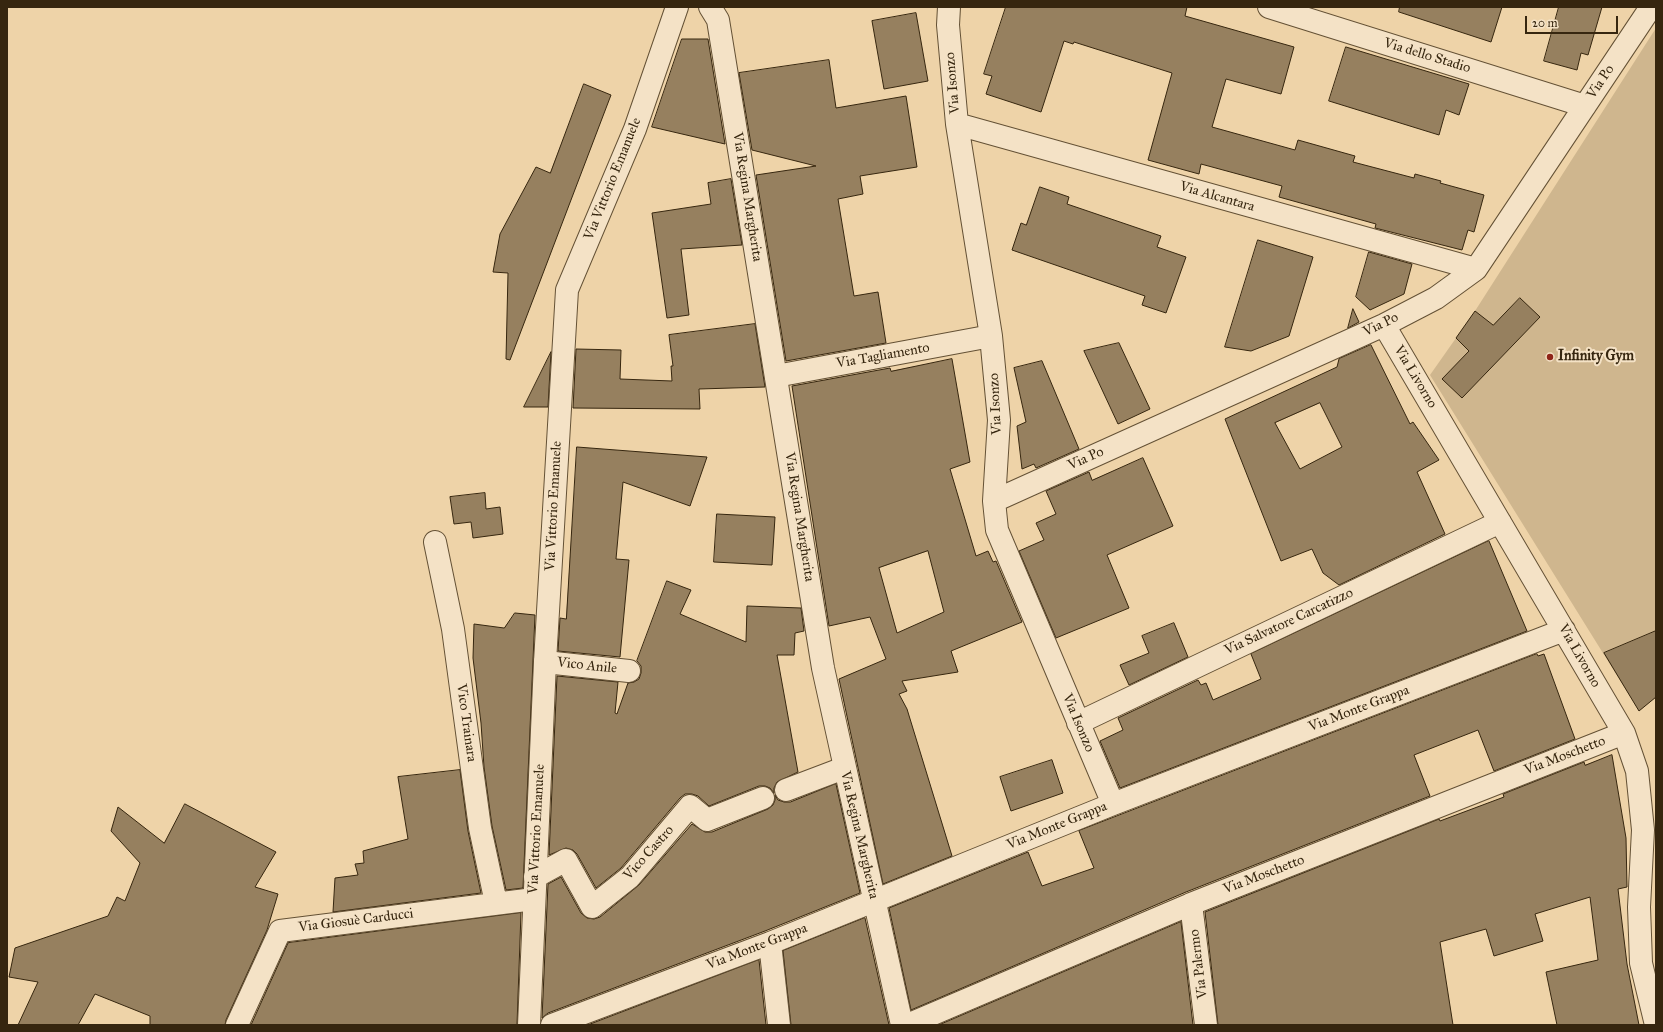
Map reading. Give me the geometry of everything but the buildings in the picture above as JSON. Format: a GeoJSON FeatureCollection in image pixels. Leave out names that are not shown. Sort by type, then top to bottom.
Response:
{"type":"FeatureCollection","features":[{"type":"Feature","properties":{"kind":"street","name":"Via Vittorio Emanuele"},"geometry":{"type":"LineString","coordinates":[[529,1025],[545,662],[567,290],[635,129],[677,7]]}},
{"type":"Feature","properties":{"kind":"street","name":"Via Regina Margherita"},"geometry":{"type":"LineString","coordinates":[[710,7],[718,20],[823,668],[902,1025]]}},
{"type":"Feature","properties":{"kind":"street","name":"Via Isonzo"},"geometry":{"type":"LineString","coordinates":[[949,7],[948,25],[957,124],[991,336],[999,420],[994,501],[997,530],[1113,804]]}},
{"type":"Feature","properties":{"kind":"street","name":"Via dello Stadio"},"geometry":{"type":"LineString","coordinates":[[1269,7],[1586,106]]}},
{"type":"Feature","properties":{"kind":"street","name":"Via Po"},"geometry":{"type":"LineString","coordinates":[[994,501],[1384,325],[1436,298],[1476,269],[1651,7]]}},
{"type":"Feature","properties":{"kind":"street","name":"Via Alcantara"},"geometry":{"type":"LineString","coordinates":[[957,124],[1476,269]]}},
{"type":"Feature","properties":{"kind":"street","name":"Via Livorno"},"geometry":{"type":"LineString","coordinates":[[1384,325],[1624,733],[1637,771],[1648,796],[1643,830],[1639,907],[1641,964],[1656,1025]]}},
{"type":"Feature","properties":{"kind":"street","name":"Via Tagliamento"},"geometry":{"type":"LineString","coordinates":[[776,376],[991,336]]}},
{"type":"Feature","properties":{"kind":"street","name":"Via Salvatore Carcatizzo"},"geometry":{"type":"LineString","coordinates":[[1078,723],[1500,522]]}},
{"type":"Feature","properties":{"kind":"street","name":"Vico Trainara"},"geometry":{"type":"LineString","coordinates":[[435,542],[453,629],[480,828],[496,904]]}},
{"type":"Feature","properties":{"kind":"street","name":"Via Monte Grappa"},"geometry":{"type":"LineString","coordinates":[[552,1025],[770,943],[874,899],[1113,804],[1564,630]]}},
{"type":"Feature","properties":{"kind":"street","name":"Vico Anile"},"geometry":{"type":"LineString","coordinates":[[545,662],[629,671]]}},
{"type":"Feature","properties":{"kind":"street","name":"Via Moschetto"},"geometry":{"type":"LineString","coordinates":[[907,1025],[1192,904],[1624,733]]}},
{"type":"Feature","properties":{"kind":"street"},"geometry":{"type":"LineString","coordinates":[[786,790],[844,768]]}},
{"type":"Feature","properties":{"kind":"street","name":"Vico Castro"},"geometry":{"type":"LineString","coordinates":[[535,877],[566,860],[592,907],[630,876],[690,806],[707,820],[763,798]]}},
{"type":"Feature","properties":{"kind":"street","name":"Via Giosuè Carducci"},"geometry":{"type":"LineString","coordinates":[[237,1025],[280,931],[534,899]]}},
{"type":"Feature","properties":{"kind":"street","name":"Via Palermo"},"geometry":{"type":"LineString","coordinates":[[1192,904],[1206,1025]]}},
{"type":"Feature","properties":{"kind":"street"},"geometry":{"type":"LineString","coordinates":[[770,943],[779,1025]]}},
{"type":"Feature","properties":{"kind":"shaded area","name":"Infinity Gym"},"geometry":{"type":"Polygon","coordinates":[[[1656,28],[1656,697],[1639,711],[1430,375],[1475,311],[1656,28]]]}},
{"type":"Feature","properties":{"kind":"place","name":"Infinity Gym"},"geometry":{"type":"Point","coordinates":[1550,357]}}]}
